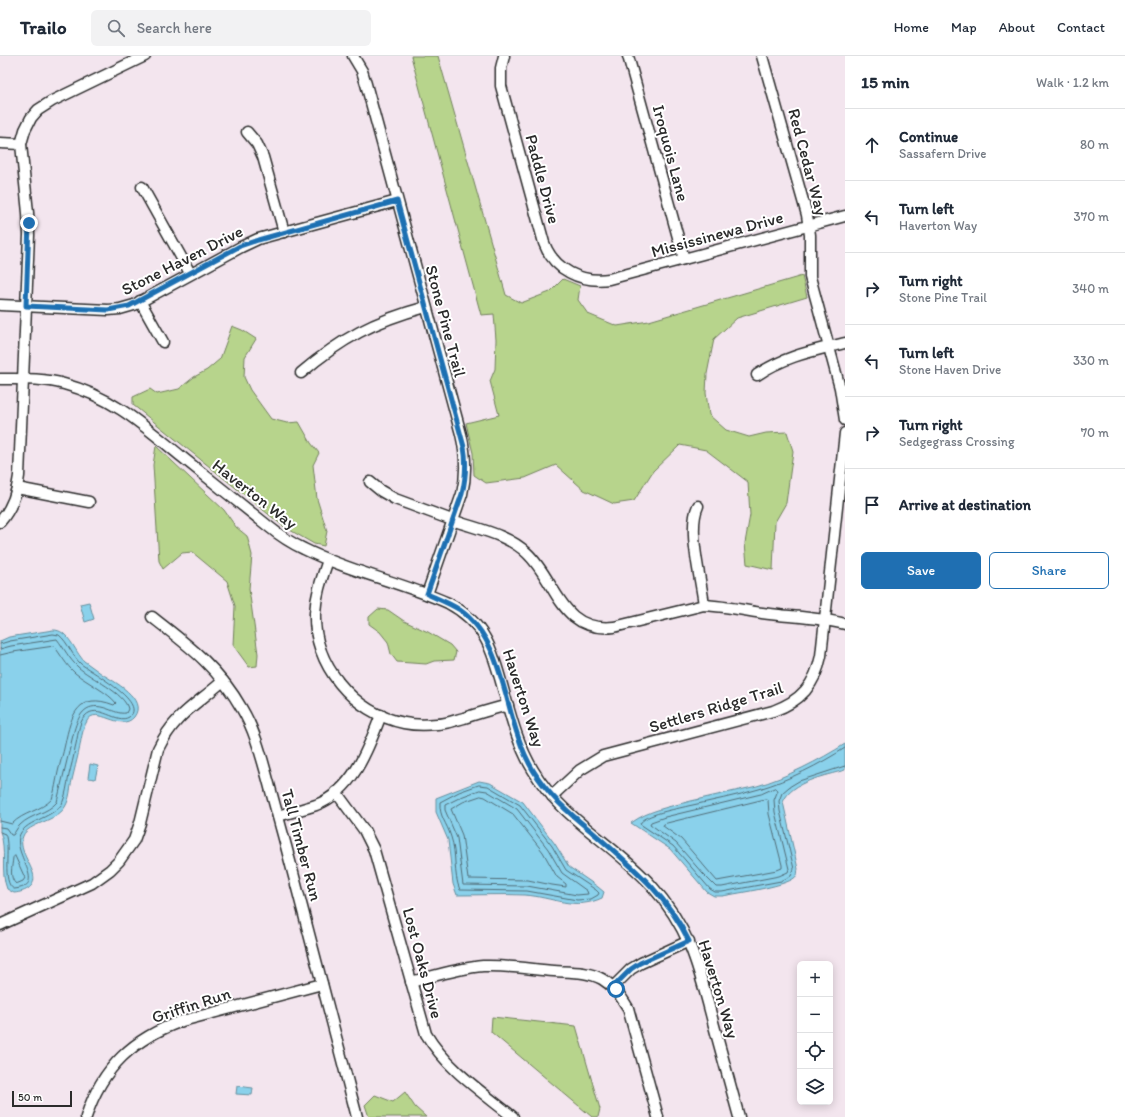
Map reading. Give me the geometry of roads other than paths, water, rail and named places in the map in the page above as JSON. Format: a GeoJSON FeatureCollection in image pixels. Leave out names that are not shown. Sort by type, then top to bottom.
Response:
{"type":"FeatureCollection","features":[{"type":"Feature","properties":{"kind":"street"},"geometry":{"type":"LineString","coordinates":[[0,522],[12,504],[19,476],[29,223],[21,144],[25,130],[31,118],[44,106],[145,56]]}},
{"type":"Feature","properties":{"kind":"street","name":"Stone Pine Trail"},"geometry":{"type":"LineString","coordinates":[[353,56],[362,71],[366,84],[466,457],[464,484],[427,594]]}},
{"type":"Feature","properties":{"kind":"street","name":"Paddle Drive"},"geometry":{"type":"LineString","coordinates":[[504,56],[500,68],[502,86],[546,248],[561,268],[582,278],[596,280]]}},
{"type":"Feature","properties":{"kind":"street","name":"Iroquois Lane"},"geometry":{"type":"LineString","coordinates":[[628,56],[684,259]]}},
{"type":"Feature","properties":{"kind":"street","name":"Red Cedar Way"},"geometry":{"type":"LineString","coordinates":[[762,56],[809,226],[810,277],[829,347]]}},
{"type":"Feature","properties":{"kind":"street"},"geometry":{"type":"LineString","coordinates":[[248,132],[257,144],[263,157],[284,232]]}},
{"type":"Feature","properties":{"kind":"street"},"geometry":{"type":"LineString","coordinates":[[0,143],[21,144]]}},
{"type":"Feature","properties":{"kind":"street"},"geometry":{"type":"LineString","coordinates":[[142,187],[190,273]]}},
{"type":"Feature","properties":{"kind":"street","name":"Stone Haven Drive"},"geometry":{"type":"LineString","coordinates":[[0,305],[114,310],[140,301],[240,246],[284,232],[397,201]]}},
{"type":"Feature","properties":{"kind":"street","name":"Mississinewa Drive"},"geometry":{"type":"LineString","coordinates":[[596,280],[609,279],[845,216]]}},
{"type":"Feature","properties":{"kind":"street"},"geometry":{"type":"LineString","coordinates":[[140,301],[163,342]]}},
{"type":"Feature","properties":{"kind":"street"},"geometry":{"type":"LineString","coordinates":[[301,373],[330,350],[355,334],[390,318],[426,307]]}},
{"type":"Feature","properties":{"kind":"street"},"geometry":{"type":"LineString","coordinates":[[757,375],[788,358],[845,343]]}},
{"type":"Feature","properties":{"kind":"street"},"geometry":{"type":"LineString","coordinates":[[829,347],[842,397],[845,420]]}},
{"type":"Feature","properties":{"kind":"street","name":"Haverton Way"},"geometry":{"type":"LineString","coordinates":[[0,379],[41,380],[62,384],[90,393],[117,406],[279,534],[302,549],[328,560],[427,594],[448,603],[472,620],[482,632],[492,651],[516,734],[524,754],[539,780],[552,796],[649,883],[681,924],[695,958],[739,1117]]}},
{"type":"Feature","properties":{"kind":"street","name":"Settlers Ridge Trail"},"geometry":{"type":"LineString","coordinates":[[552,796],[580,770],[603,756],[773,711],[790,704],[805,691],[816,673],[821,656],[843,467],[845,433]]}},
{"type":"Feature","properties":{"kind":"street"},"geometry":{"type":"LineString","coordinates":[[370,482],[381,491],[395,499],[501,537],[520,547],[537,565],[565,608],[572,616],[584,623],[601,627],[614,627],[704,605],[845,624]]}},
{"type":"Feature","properties":{"kind":"street"},"geometry":{"type":"LineString","coordinates":[[17,488],[89,502]]}},
{"type":"Feature","properties":{"kind":"street"},"geometry":{"type":"LineString","coordinates":[[698,506],[694,516],[693,533],[704,605]]}},
{"type":"Feature","properties":{"kind":"street"},"geometry":{"type":"LineString","coordinates":[[328,560],[316,600],[315,615],[319,646],[326,664],[342,687],[361,703],[381,716],[403,723],[438,724],[508,705]]}},
{"type":"Feature","properties":{"kind":"street","name":"Tall Timber Run"},"geometry":{"type":"LineString","coordinates":[[152,617],[204,659],[223,681],[243,710],[259,746],[357,1117]]}},
{"type":"Feature","properties":{"kind":"street"},"geometry":{"type":"LineString","coordinates":[[0,926],[92,883],[110,870],[119,861],[134,840],[140,823],[158,749],[163,738],[177,720],[223,681]]}},
{"type":"Feature","properties":{"kind":"street"},"geometry":{"type":"LineString","coordinates":[[278,816],[317,804],[336,792],[352,776],[364,757],[381,716]]}},
{"type":"Feature","properties":{"kind":"street","name":"Lost Oaks Drive"},"geometry":{"type":"LineString","coordinates":[[336,792],[364,830],[374,850],[426,1034],[438,1052],[454,1069],[513,1117]]}},
{"type":"Feature","properties":{"kind":"street"},"geometry":{"type":"LineString","coordinates":[[613,987],[631,969],[640,963],[689,941]]}},
{"type":"Feature","properties":{"kind":"street"},"geometry":{"type":"LineString","coordinates":[[411,982],[470,968],[500,966],[589,975],[601,978],[613,987],[621,996],[628,1008],[658,1117]]}},
{"type":"Feature","properties":{"kind":"street","name":"Griffin Run"},"geometry":{"type":"LineString","coordinates":[[86,1117],[94,1096],[108,1071],[128,1050],[144,1038],[182,1021],[322,984]]}},
{"type":"Feature","properties":{"kind":"water"},"geometry":{"type":"Polygon","coordinates":[[[89,602],[94,619],[85,622],[80,604],[89,602]]]}},
{"type":"Feature","properties":{"kind":"water"},"geometry":{"type":"Polygon","coordinates":[[[53,630],[63,633],[67,637],[84,661],[127,691],[133,697],[137,710],[134,717],[129,721],[116,721],[96,715],[87,721],[83,732],[67,804],[61,812],[30,828],[23,836],[23,850],[34,878],[30,888],[14,893],[7,889],[5,882],[3,846],[0,831],[0,641],[9,637],[53,630]]]}},
{"type":"Feature","properties":{"kind":"water"},"geometry":{"type":"Polygon","coordinates":[[[845,744],[845,770],[819,777],[801,784],[787,795],[783,802],[798,869],[797,875],[793,879],[775,886],[723,896],[714,896],[707,892],[670,849],[631,823],[660,809],[768,783],[802,768],[845,744]]]}},
{"type":"Feature","properties":{"kind":"water"},"geometry":{"type":"Polygon","coordinates":[[[90,764],[98,766],[95,779],[88,778],[90,764]]]}},
{"type":"Feature","properties":{"kind":"water"},"geometry":{"type":"Polygon","coordinates":[[[479,781],[490,783],[523,802],[555,844],[569,867],[604,892],[602,898],[592,902],[573,903],[525,895],[457,895],[453,884],[448,840],[436,812],[436,798],[479,781]]]}},
{"type":"Feature","properties":{"kind":"water"},"geometry":{"type":"Polygon","coordinates":[[[237,1086],[253,1088],[252,1095],[236,1094],[237,1086]]]}}]}
